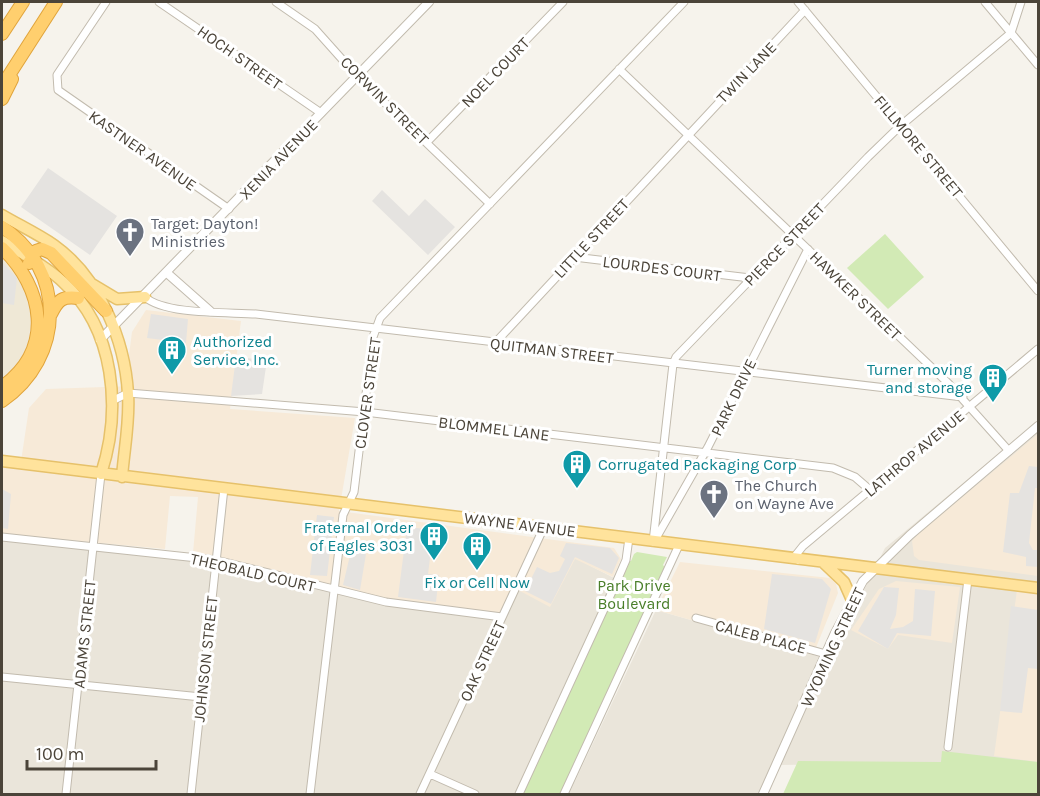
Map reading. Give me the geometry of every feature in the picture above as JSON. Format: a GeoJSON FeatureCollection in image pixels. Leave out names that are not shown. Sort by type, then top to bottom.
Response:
{"type":"FeatureCollection","features":[{"type":"Feature","properties":{"kind":"highway"},"geometry":{"type":"LineString","coordinates":[[2,34],[23,2]]}},
{"type":"Feature","properties":{"kind":"highway"},"geometry":{"type":"LineString","coordinates":[[2,86],[56,2]]}},
{"type":"Feature","properties":{"kind":"highway"},"geometry":{"type":"LineString","coordinates":[[2,99],[39,27]]}},
{"type":"Feature","properties":{"kind":"highway"},"geometry":{"type":"LineString","coordinates":[[2,227],[21,243],[42,276],[51,314],[48,338],[36,368],[26,381],[2,401]]}},
{"type":"Feature","properties":{"kind":"highway"},"geometry":{"type":"LineString","coordinates":[[2,248],[27,277],[37,311],[37,330],[33,348],[24,364],[2,387]]}},
{"type":"Feature","properties":{"kind":"highway"},"geometry":{"type":"LineString","coordinates":[[27,277],[36,251],[42,249],[51,253],[106,311]]}},
{"type":"Feature","properties":{"kind":"highway"},"geometry":{"type":"LineString","coordinates":[[51,314],[60,300],[66,297],[78,298]]}},
{"type":"Feature","properties":{"kind":"main road"},"geometry":{"type":"LineString","coordinates":[[2,215],[54,245],[88,281],[114,328],[124,360],[128,393],[122,477]]}},
{"type":"Feature","properties":{"kind":"main road"},"geometry":{"type":"LineString","coordinates":[[2,242],[57,276],[78,298],[100,340],[110,374],[112,401],[107,457],[101,474]]}},
{"type":"Feature","properties":{"kind":"main road"},"geometry":{"type":"LineString","coordinates":[[88,281],[117,299],[145,297]]}},
{"type":"Feature","properties":{"kind":"main road","name":"WAYNE AVENUE"},"geometry":{"type":"LineString","coordinates":[[2,461],[1038,588]]}},
{"type":"Feature","properties":{"kind":"main road"},"geometry":{"type":"LineString","coordinates":[[824,562],[844,582],[852,600]]}},
{"type":"Feature","properties":{"kind":"street","name":"KASTNER AVENUE"},"geometry":{"type":"LineString","coordinates":[[106,2],[57,75],[58,90],[229,209]]}},
{"type":"Feature","properties":{"kind":"street","name":"HOCH STREET"},"geometry":{"type":"LineString","coordinates":[[159,2],[321,113]]}},
{"type":"Feature","properties":{"kind":"street","name":"CORWIN STREET"},"geometry":{"type":"LineString","coordinates":[[276,2],[315,29],[357,76],[490,204]]}},
{"type":"Feature","properties":{"kind":"street","name":"XENIA AVENUE"},"geometry":{"type":"LineString","coordinates":[[100,340],[145,297],[429,2]]}},
{"type":"Feature","properties":{"kind":"street","name":"NOEL COURT"},"geometry":{"type":"LineString","coordinates":[[427,142],[563,2]]}},
{"type":"Feature","properties":{"kind":"street","name":"CLOVER STREET"},"geometry":{"type":"LineString","coordinates":[[310,795],[343,515],[354,492],[375,330],[380,318],[684,2]]}},
{"type":"Feature","properties":{"kind":"street","name":"FILLMORE STREET"},"geometry":{"type":"LineString","coordinates":[[798,2],[1038,291]]}},
{"type":"Feature","properties":{"kind":"street"},"geometry":{"type":"LineString","coordinates":[[985,2],[1038,65]]}},
{"type":"Feature","properties":{"kind":"street"},"geometry":{"type":"LineString","coordinates":[[1011,33],[1021,2]]}},
{"type":"Feature","properties":{"kind":"street","name":"TWIN LANE"},"geometry":{"type":"LineString","coordinates":[[687,134],[805,10]]}},
{"type":"Feature","properties":{"kind":"street","name":"PIERCE STREET"},"geometry":{"type":"LineString","coordinates":[[673,364],[676,357],[750,278],[902,126],[1011,33]]}},
{"type":"Feature","properties":{"kind":"street","name":"HAWKER STREET"},"geometry":{"type":"LineString","coordinates":[[619,69],[963,397],[1009,451]]}},
{"type":"Feature","properties":{"kind":"street","name":"LITTLE STREET"},"geometry":{"type":"LineString","coordinates":[[495,343],[687,134]]}},
{"type":"Feature","properties":{"kind":"street","name":"PARK DRIVE"},"geometry":{"type":"LineString","coordinates":[[653,542],[705,453],[808,249]]}},
{"type":"Feature","properties":{"kind":"street","name":"LOURDES COURT"},"geometry":{"type":"LineString","coordinates":[[574,257],[750,278]]}},
{"type":"Feature","properties":{"kind":"street"},"geometry":{"type":"LineString","coordinates":[[167,273],[210,311]]}},
{"type":"Feature","properties":{"kind":"street","name":"QUITMAN STREET"},"geometry":{"type":"LineString","coordinates":[[145,297],[162,306],[963,397]]}},
{"type":"Feature","properties":{"kind":"street","name":"LATHROP AVENUE"},"geometry":{"type":"LineString","coordinates":[[798,560],[795,556],[803,546],[1038,349]]}},
{"type":"Feature","properties":{"kind":"street"},"geometry":{"type":"LineString","coordinates":[[653,542],[673,364]]}},
{"type":"Feature","properties":{"kind":"street"},"geometry":{"type":"LineString","coordinates":[[112,401],[128,393]]}},
{"type":"Feature","properties":{"kind":"street","name":"BLOMMEL LANE"},"geometry":{"type":"LineString","coordinates":[[128,393],[365,412],[833,468],[855,477],[870,490]]}},
{"type":"Feature","properties":{"kind":"street","name":"WYOMING STREET"},"geometry":{"type":"LineString","coordinates":[[763,795],[852,600],[874,568],[1038,426]]}},
{"type":"Feature","properties":{"kind":"street","name":"ADAMS STREET"},"geometry":{"type":"LineString","coordinates":[[66,795],[101,474]]}},
{"type":"Feature","properties":{"kind":"street","name":"JOHNSON STREET"},"geometry":{"type":"LineString","coordinates":[[191,795],[224,488]]}},
{"type":"Feature","properties":{"kind":"street","name":"OAK STREET"},"geometry":{"type":"LineString","coordinates":[[420,795],[544,527]]}},
{"type":"Feature","properties":{"kind":"street","name":"THEOBALD COURT"},"geometry":{"type":"LineString","coordinates":[[2,537],[216,560],[386,602],[502,617]]}},
{"type":"Feature","properties":{"kind":"street"},"geometry":{"type":"LineString","coordinates":[[519,795],[626,560],[629,538]]}},
{"type":"Feature","properties":{"kind":"street"},"geometry":{"type":"LineString","coordinates":[[564,795],[679,545]]}},
{"type":"Feature","properties":{"kind":"street"},"geometry":{"type":"LineString","coordinates":[[948,747],[968,579]]}},
{"type":"Feature","properties":{"kind":"street","name":"CALEB PLACE"},"geometry":{"type":"LineString","coordinates":[[696,618],[826,654]]}},
{"type":"Feature","properties":{"kind":"street"},"geometry":{"type":"LineString","coordinates":[[2,677],[201,697]]}},
{"type":"Feature","properties":{"kind":"street"},"geometry":{"type":"LineString","coordinates":[[430,774],[475,795]]}},
{"type":"Feature","properties":{"kind":"shaded area"},"geometry":{"type":"Polygon","coordinates":[[[48,168],[117,216],[90,255],[21,207],[48,168]]]}},
{"type":"Feature","properties":{"kind":"shaded area"},"geometry":{"type":"Polygon","coordinates":[[[382,190],[409,216],[425,199],[455,227],[428,255],[372,201],[382,190]]]}},
{"type":"Feature","properties":{"kind":"shaded area"},"geometry":{"type":"Polygon","coordinates":[[[2,252],[16,267],[32,304],[29,343],[14,371],[2,379],[2,252]]]}},
{"type":"Feature","properties":{"kind":"shaded area"},"geometry":{"type":"Polygon","coordinates":[[[2,262],[17,278],[14,305],[2,303],[2,262]]]}},
{"type":"Feature","properties":{"kind":"shaded area"},"geometry":{"type":"Polygon","coordinates":[[[146,310],[241,321],[230,409],[355,418],[339,511],[614,548],[621,559],[613,577],[575,559],[550,607],[518,590],[501,613],[396,601],[193,553],[198,497],[170,496],[165,549],[2,534],[2,466],[20,468],[29,408],[46,389],[134,386],[129,355],[132,332],[146,310]]]}},
{"type":"Feature","properties":{"kind":"shaded area"},"geometry":{"type":"Polygon","coordinates":[[[151,314],[188,319],[186,343],[147,338],[151,314]]]}},
{"type":"Feature","properties":{"kind":"shaded area"},"geometry":{"type":"Polygon","coordinates":[[[236,357],[267,360],[262,394],[231,396],[236,357]]]}},
{"type":"Feature","properties":{"kind":"shaded area"},"geometry":{"type":"Polygon","coordinates":[[[1038,421],[1038,762],[777,765],[885,548],[1038,421]]]}},
{"type":"Feature","properties":{"kind":"shaded area"},"geometry":{"type":"Polygon","coordinates":[[[1038,434],[1038,576],[919,560],[914,556],[912,541],[918,534],[1038,434]]]}},
{"type":"Feature","properties":{"kind":"shaded area"},"geometry":{"type":"Polygon","coordinates":[[[1029,466],[1038,467],[1038,488],[1035,488],[1029,543],[1033,550],[1038,550],[1038,567],[1026,566],[1026,557],[1003,552],[1010,493],[1019,493],[1029,466]]]}},
{"type":"Feature","properties":{"kind":"shaded area"},"geometry":{"type":"Polygon","coordinates":[[[2,489],[11,494],[8,529],[2,528],[2,489]]]}},
{"type":"Feature","properties":{"kind":"shaded area"},"geometry":{"type":"Polygon","coordinates":[[[317,515],[334,517],[327,576],[310,575],[317,515]]]}},
{"type":"Feature","properties":{"kind":"shaded area"},"geometry":{"type":"Polygon","coordinates":[[[407,527],[426,529],[423,549],[431,550],[428,574],[439,575],[436,602],[398,597],[407,527]]]}},
{"type":"Feature","properties":{"kind":"shaded area"},"geometry":{"type":"Polygon","coordinates":[[[2,535],[218,558],[396,601],[501,613],[417,794],[2,794],[2,535]]]}},
{"type":"Feature","properties":{"kind":"shaded area"},"geometry":{"type":"Polygon","coordinates":[[[566,543],[610,548],[619,558],[612,574],[575,557],[551,604],[525,591],[537,567],[550,573],[559,571],[565,559],[560,556],[566,543]]]}},
{"type":"Feature","properties":{"kind":"shaded area"},"geometry":{"type":"Polygon","coordinates":[[[351,551],[366,554],[360,590],[343,585],[351,551]]]}},
{"type":"Feature","properties":{"kind":"shaded area"},"geometry":{"type":"Polygon","coordinates":[[[575,558],[616,579],[517,794],[422,794],[518,590],[575,558]]]}},
{"type":"Feature","properties":{"kind":"shaded area"},"geometry":{"type":"Polygon","coordinates":[[[680,562],[830,578],[836,584],[838,593],[813,655],[656,610],[680,562]]]}},
{"type":"Feature","properties":{"kind":"shaded area"},"geometry":{"type":"Polygon","coordinates":[[[772,574],[822,579],[831,589],[815,643],[764,629],[772,574]]]}},
{"type":"Feature","properties":{"kind":"shaded area"},"geometry":{"type":"Polygon","coordinates":[[[896,581],[960,587],[952,643],[898,635],[888,649],[851,630],[879,589],[896,581]]]}},
{"type":"Feature","properties":{"kind":"shaded area"},"geometry":{"type":"Polygon","coordinates":[[[884,587],[899,588],[896,615],[890,629],[903,627],[913,621],[915,589],[935,591],[931,636],[897,633],[888,649],[858,631],[884,587]]]}},
{"type":"Feature","properties":{"kind":"shaded area"},"geometry":{"type":"Polygon","coordinates":[[[1017,590],[1038,592],[1038,762],[994,756],[1017,590]]]}},
{"type":"Feature","properties":{"kind":"shaded area"},"geometry":{"type":"Polygon","coordinates":[[[1011,606],[1038,610],[1038,669],[1028,668],[1022,713],[1000,711],[1011,606]]]}},
{"type":"Feature","properties":{"kind":"shaded area"},"geometry":{"type":"Polygon","coordinates":[[[656,610],[820,657],[758,794],[569,794],[656,610]]]}},
{"type":"Feature","properties":{"kind":"green space"},"geometry":{"type":"Polygon","coordinates":[[[885,234],[924,277],[888,309],[847,268],[885,234]]]}},
{"type":"Feature","properties":{"kind":"green space","name":"Park Drive Boulevard"},"geometry":{"type":"Polygon","coordinates":[[[637,552],[667,557],[663,565],[667,570],[564,794],[519,794],[626,560],[631,561],[637,552]]]}},
{"type":"Feature","properties":{"kind":"green space"},"geometry":{"type":"Polygon","coordinates":[[[942,751],[1038,762],[1038,794],[783,794],[798,761],[941,762],[942,751]]]}},
{"type":"Feature","properties":{"kind":"place","name":"Target: Dayton! Ministries"},"geometry":{"type":"Point","coordinates":[130,258]}},
{"type":"Feature","properties":{"kind":"place","name":"Authorized Service, Inc."},"geometry":{"type":"Point","coordinates":[172,376]}},
{"type":"Feature","properties":{"kind":"place","name":"Turner moving and storage"},"geometry":{"type":"Point","coordinates":[993,404]}},
{"type":"Feature","properties":{"kind":"place","name":"Corrugated Packaging Corp"},"geometry":{"type":"Point","coordinates":[577,490]}},
{"type":"Feature","properties":{"kind":"place","name":"The Church on Wayne Ave"},"geometry":{"type":"Point","coordinates":[714,520]}},
{"type":"Feature","properties":{"kind":"place","name":"Fraternal Order of Eagles 3031"},"geometry":{"type":"Point","coordinates":[434,562]}},
{"type":"Feature","properties":{"kind":"place","name":"Fix or Cell Now"},"geometry":{"type":"Point","coordinates":[477,572]}}]}
